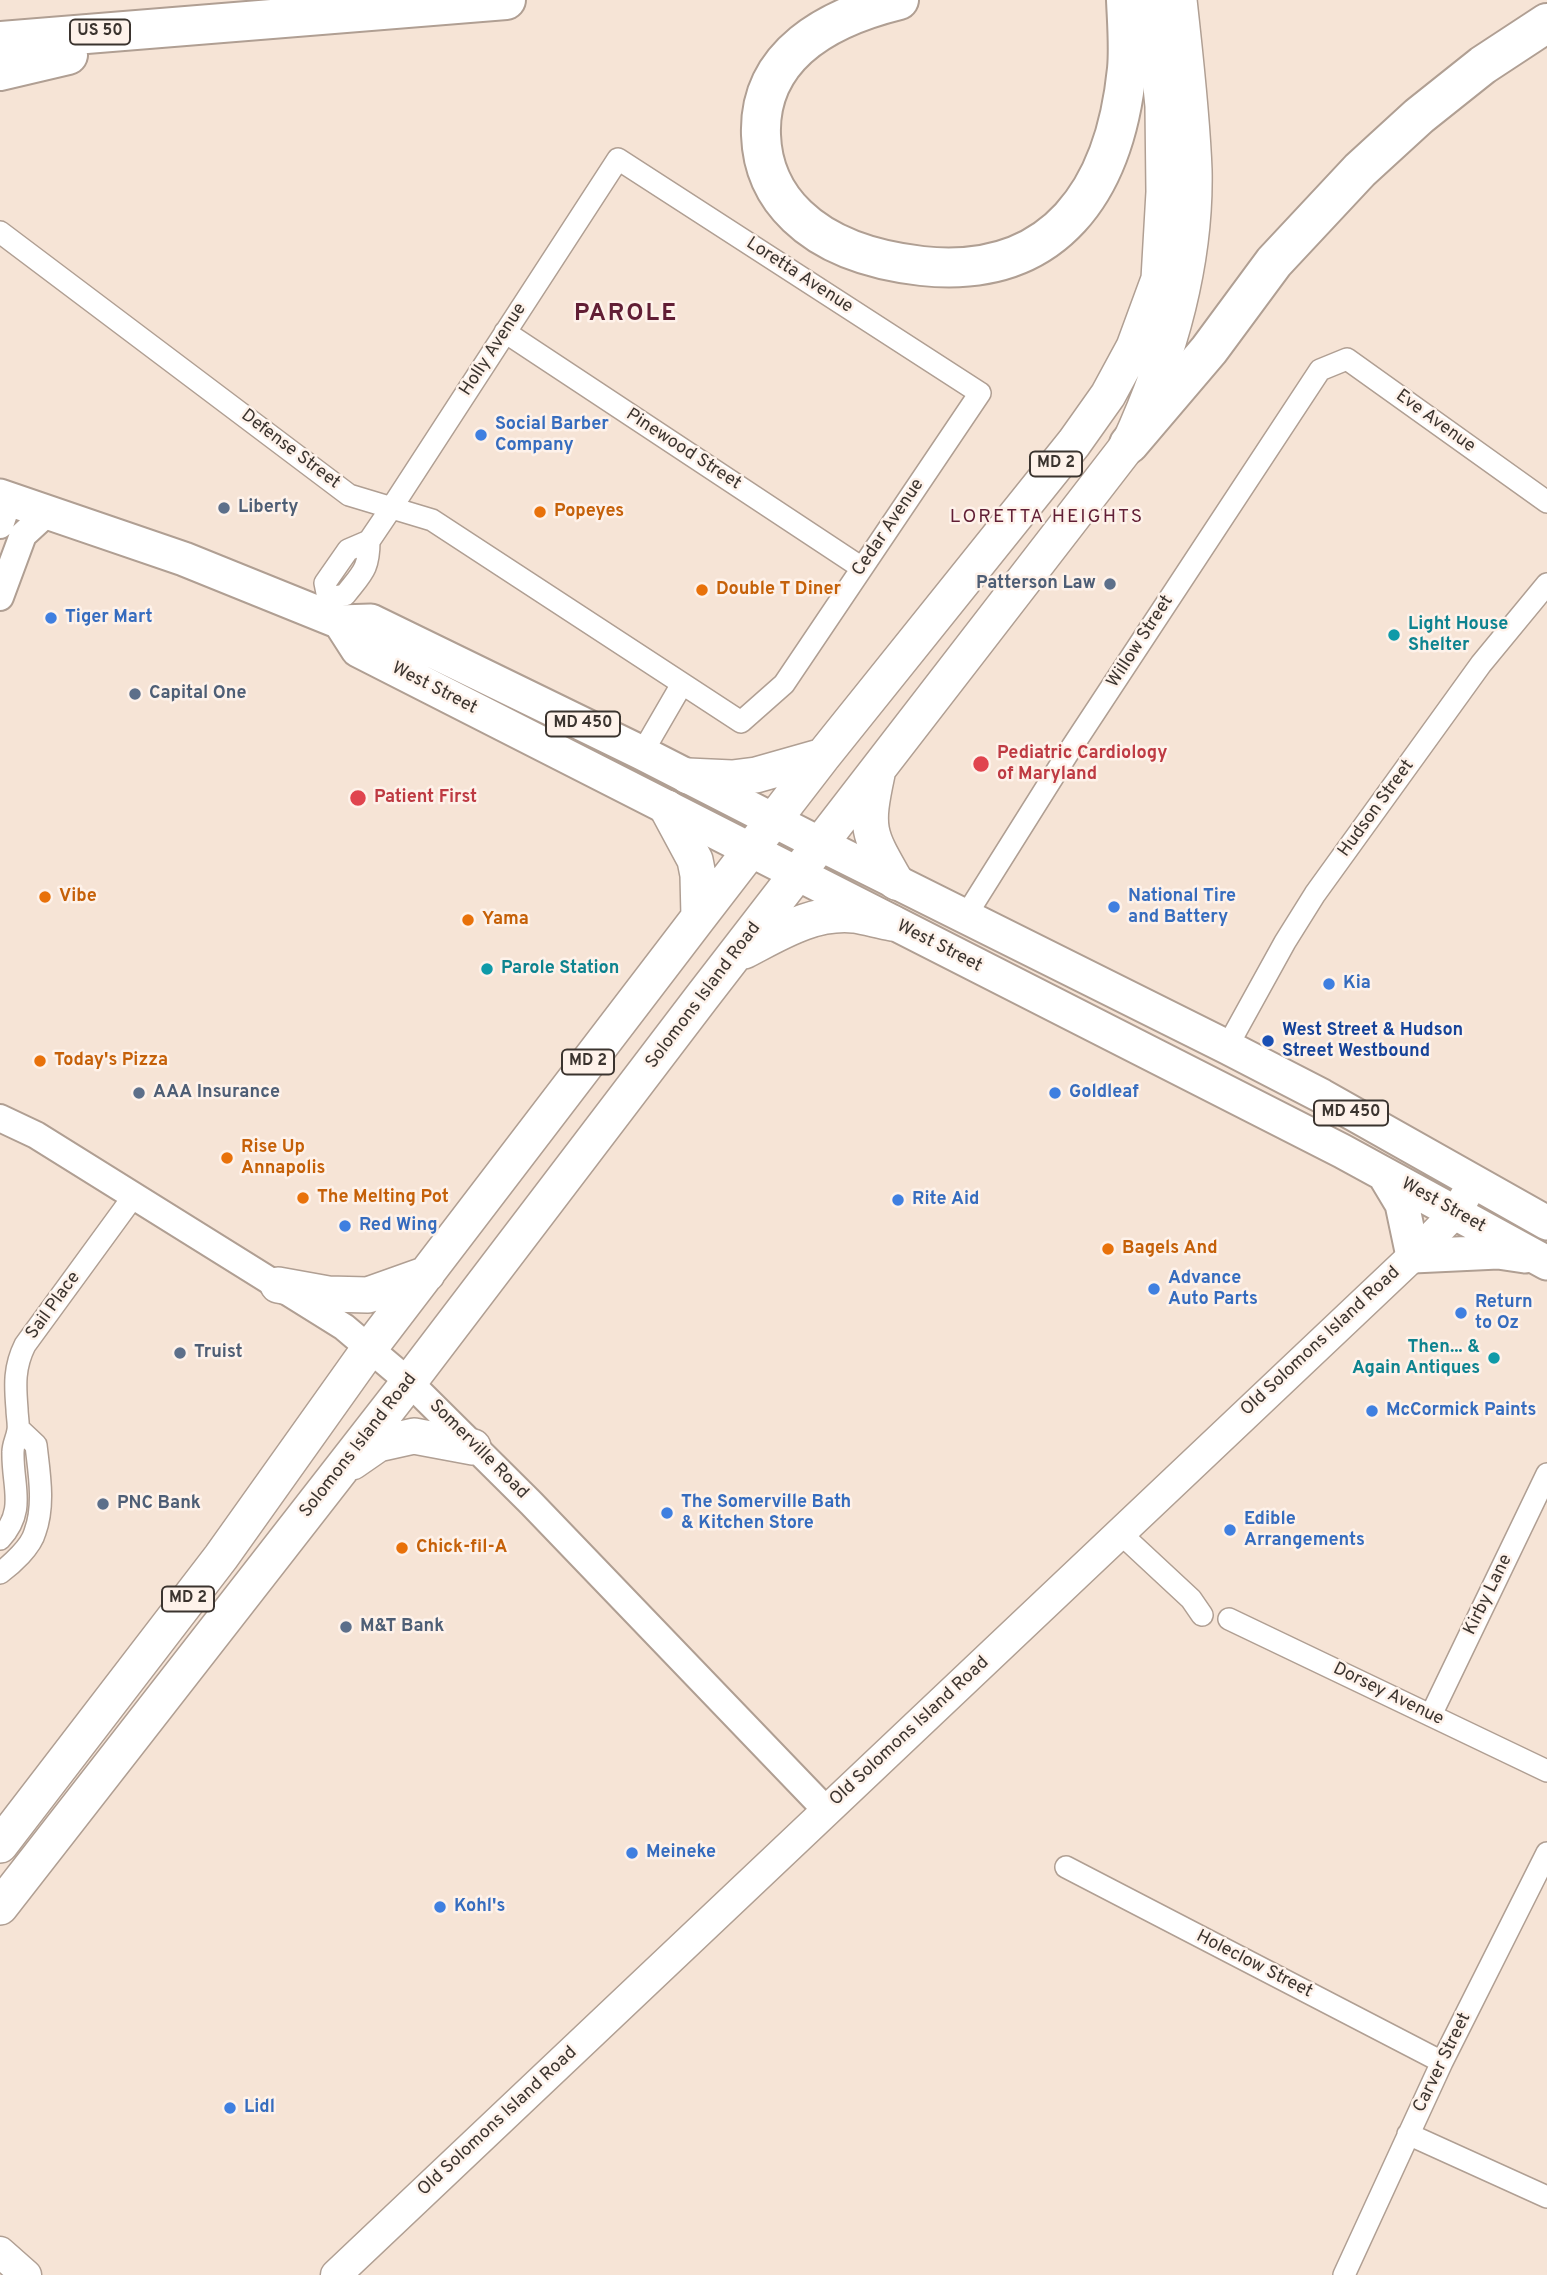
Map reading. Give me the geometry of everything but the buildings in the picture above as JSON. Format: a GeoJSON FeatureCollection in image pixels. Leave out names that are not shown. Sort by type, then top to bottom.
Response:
{"type":"FeatureCollection","features":[{"type":"Feature","properties":{"kind":"highway","name":"US 50"},"geometry":{"type":"LineString","coordinates":[[0,41],[506,0]]}},
{"type":"Feature","properties":{"kind":"highway"},"geometry":{"type":"LineString","coordinates":[[899,0],[866,8],[821,30],[793,51],[772,80],[764,99],[761,148],[770,179],[780,197],[797,216],[824,236],[858,253],[894,262],[940,268],[1005,259],[1034,246],[1068,223],[1093,190],[1112,145],[1121,107],[1127,67],[1126,0]]}},
{"type":"Feature","properties":{"kind":"highway","name":"MD 2"},"geometry":{"type":"LineString","coordinates":[[0,1845],[221,1556],[369,1349],[699,916],[823,756],[1074,443],[1108,395],[1134,346],[1158,279],[1164,192],[1163,106],[1152,0]]}},
{"type":"Feature","properties":{"kind":"highway","name":"Solomons Island Road"},"geometry":{"type":"LineString","coordinates":[[0,1907],[409,1382],[1129,444],[1150,398],[1164,358],[1191,231],[1194,171],[1179,0]]}},
{"type":"Feature","properties":{"kind":"highway","name":"MD 2"},"geometry":{"type":"LineString","coordinates":[[1129,444],[1209,350],[1274,262],[1360,170],[1419,116],[1483,65],[1547,23]]}},
{"type":"Feature","properties":{"kind":"highway"},"geometry":{"type":"LineString","coordinates":[[0,71],[200,24]]}},
{"type":"Feature","properties":{"kind":"highway"},"geometry":{"type":"LineString","coordinates":[[688,776],[732,778],[755,775],[823,756]]}},
{"type":"Feature","properties":{"kind":"highway"},"geometry":{"type":"LineString","coordinates":[[878,770],[869,812],[870,830],[875,846],[896,882]]}},
{"type":"Feature","properties":{"kind":"highway"},"geometry":{"type":"LineString","coordinates":[[667,808],[695,860],[699,916]]}},
{"type":"Feature","properties":{"kind":"highway"},"geometry":{"type":"LineString","coordinates":[[734,956],[810,919],[853,915],[892,923]]}},
{"type":"Feature","properties":{"kind":"highway"},"geometry":{"type":"LineString","coordinates":[[278,1285],[328,1294],[368,1295],[427,1274]]}},
{"type":"Feature","properties":{"kind":"highway"},"geometry":{"type":"LineString","coordinates":[[338,1473],[378,1444],[414,1436],[473,1447]]}},
{"type":"Feature","properties":{"kind":"main road","name":"West Street"},"geometry":{"type":"LineString","coordinates":[[3,507],[48,512],[329,611],[372,621],[642,753],[1227,1047],[1322,1096],[1547,1223]]}},
{"type":"Feature","properties":{"kind":"main road","name":"West Street"},"geometry":{"type":"LineString","coordinates":[[329,611],[358,650],[1147,1051],[1384,1174],[1542,1261]]}},
{"type":"Feature","properties":{"kind":"main road"},"geometry":{"type":"LineString","coordinates":[[1147,1051],[1209,1059],[1227,1047]]}},
{"type":"Feature","properties":{"kind":"main road"},"geometry":{"type":"LineString","coordinates":[[1384,1174],[1402,1204],[1413,1256],[1497,1252],[1542,1261]]}},
{"type":"Feature","properties":{"kind":"main road","name":"Old Solomons Island Road"},"geometry":{"type":"LineString","coordinates":[[336,2275],[1413,1256],[1455,1213],[1474,1182]]}},
{"type":"Feature","properties":{"kind":"main road"},"geometry":{"type":"LineString","coordinates":[[0,2252],[26,2275]]}},
{"type":"Feature","properties":{"kind":"street","name":"Holly Avenue"},"geometry":{"type":"LineString","coordinates":[[329,611],[345,595],[369,562],[369,541],[618,159]]}},
{"type":"Feature","properties":{"kind":"street","name":"Loretta Avenue"},"geometry":{"type":"LineString","coordinates":[[618,159],[980,393]]}},
{"type":"Feature","properties":{"kind":"street","name":"Defense Street"},"geometry":{"type":"LineString","coordinates":[[0,232],[349,495],[432,520],[741,722]]}},
{"type":"Feature","properties":{"kind":"street","name":"Pinewood Street"},"geometry":{"type":"LineString","coordinates":[[505,332],[862,568]]}},
{"type":"Feature","properties":{"kind":"street","name":"Eve Avenue"},"geometry":{"type":"LineString","coordinates":[[1320,370],[1347,359],[1547,502]]}},
{"type":"Feature","properties":{"kind":"street","name":"Willow Street"},"geometry":{"type":"LineString","coordinates":[[965,917],[1068,753],[1320,370]]}},
{"type":"Feature","properties":{"kind":"street","name":"Cedar Avenue"},"geometry":{"type":"LineString","coordinates":[[741,722],[784,684],[980,393]]}},
{"type":"Feature","properties":{"kind":"street"},"geometry":{"type":"LineString","coordinates":[[0,597],[23,535],[48,512]]}},
{"type":"Feature","properties":{"kind":"street","name":"Hudson Street"},"geometry":{"type":"LineString","coordinates":[[1227,1047],[1315,894],[1481,664],[1547,584]]}},
{"type":"Feature","properties":{"kind":"street"},"geometry":{"type":"LineString","coordinates":[[642,753],[682,684]]}},
{"type":"Feature","properties":{"kind":"street","name":"Somerville Road"},"geometry":{"type":"LineString","coordinates":[[0,1118],[36,1135],[344,1327],[409,1382],[531,1503],[827,1811]]}},
{"type":"Feature","properties":{"kind":"street","name":"Sail Place"},"geometry":{"type":"LineString","coordinates":[[0,1539],[15,1517],[18,1501],[13,1450],[19,1429],[15,1389],[17,1360],[25,1345],[133,1197]]}},
{"type":"Feature","properties":{"kind":"street","name":"Sail Place"},"geometry":{"type":"LineString","coordinates":[[0,1573],[35,1535],[39,1514],[40,1483],[36,1445],[19,1429]]}},
{"type":"Feature","properties":{"kind":"street","name":"Kirby Lane"},"geometry":{"type":"LineString","coordinates":[[1432,1715],[1547,1474]]}},
{"type":"Feature","properties":{"kind":"street"},"geometry":{"type":"LineString","coordinates":[[1120,1533],[1191,1598],[1202,1615]]}},
{"type":"Feature","properties":{"kind":"street","name":"Dorsey Avenue"},"geometry":{"type":"LineString","coordinates":[[1229,1619],[1547,1771]]}},
{"type":"Feature","properties":{"kind":"street","name":"Carver Street"},"geometry":{"type":"LineString","coordinates":[[1344,2275],[1442,2062],[1547,1853]]}},
{"type":"Feature","properties":{"kind":"street","name":"Holeclow Street"},"geometry":{"type":"LineString","coordinates":[[1066,1867],[1442,2062]]}},
{"type":"Feature","properties":{"kind":"street"},"geometry":{"type":"LineString","coordinates":[[1408,2134],[1547,2197]]}},
{"type":"Feature","properties":{"kind":"place","name":"Social Barber Company"},"geometry":{"type":"Point","coordinates":[481,435]}},
{"type":"Feature","properties":{"kind":"place","name":"Liberty"},"geometry":{"type":"Point","coordinates":[224,508]}},
{"type":"Feature","properties":{"kind":"place","name":"Popeyes"},"geometry":{"type":"Point","coordinates":[540,512]}},
{"type":"Feature","properties":{"kind":"place","name":"Patterson Law"},"geometry":{"type":"Point","coordinates":[1110,584]}},
{"type":"Feature","properties":{"kind":"place","name":"Double T Diner"},"geometry":{"type":"Point","coordinates":[702,590]}},
{"type":"Feature","properties":{"kind":"place","name":"Tiger Mart"},"geometry":{"type":"Point","coordinates":[51,618]}},
{"type":"Feature","properties":{"kind":"place","name":"Light House Shelter"},"geometry":{"type":"Point","coordinates":[1394,635]}},
{"type":"Feature","properties":{"kind":"place","name":"Capital One"},"geometry":{"type":"Point","coordinates":[135,694]}},
{"type":"Feature","properties":{"kind":"place","name":"Pediatric Cardiology of Maryland"},"geometry":{"type":"Point","coordinates":[981,764]}},
{"type":"Feature","properties":{"kind":"place","name":"Patient First"},"geometry":{"type":"Point","coordinates":[358,798]}},
{"type":"Feature","properties":{"kind":"place","name":"Vibe"},"geometry":{"type":"Point","coordinates":[45,897]}},
{"type":"Feature","properties":{"kind":"place","name":"National Tire and Battery"},"geometry":{"type":"Point","coordinates":[1114,907]}},
{"type":"Feature","properties":{"kind":"place","name":"Yama"},"geometry":{"type":"Point","coordinates":[468,920]}},
{"type":"Feature","properties":{"kind":"place","name":"Parole Station"},"geometry":{"type":"Point","coordinates":[487,969]}},
{"type":"Feature","properties":{"kind":"place","name":"Kia"},"geometry":{"type":"Point","coordinates":[1329,984]}},
{"type":"Feature","properties":{"kind":"place","name":"West Street & Hudson Street Westbound"},"geometry":{"type":"Point","coordinates":[1268,1041]}},
{"type":"Feature","properties":{"kind":"place","name":"Today's Pizza"},"geometry":{"type":"Point","coordinates":[40,1061]}},
{"type":"Feature","properties":{"kind":"place","name":"AAA Insurance"},"geometry":{"type":"Point","coordinates":[139,1093]}},
{"type":"Feature","properties":{"kind":"place","name":"Goldleaf"},"geometry":{"type":"Point","coordinates":[1055,1093]}},
{"type":"Feature","properties":{"kind":"place","name":"Rise Up Annapolis"},"geometry":{"type":"Point","coordinates":[227,1158]}},
{"type":"Feature","properties":{"kind":"place","name":"The Melting Pot"},"geometry":{"type":"Point","coordinates":[303,1198]}},
{"type":"Feature","properties":{"kind":"place","name":"Rite Aid"},"geometry":{"type":"Point","coordinates":[898,1200]}},
{"type":"Feature","properties":{"kind":"place","name":"Red Wing"},"geometry":{"type":"Point","coordinates":[345,1226]}},
{"type":"Feature","properties":{"kind":"place","name":"Bagels And"},"geometry":{"type":"Point","coordinates":[1108,1249]}},
{"type":"Feature","properties":{"kind":"place","name":"Advance Auto Parts"},"geometry":{"type":"Point","coordinates":[1154,1289]}},
{"type":"Feature","properties":{"kind":"place","name":"Return to Oz"},"geometry":{"type":"Point","coordinates":[1461,1313]}},
{"type":"Feature","properties":{"kind":"place","name":"Truist"},"geometry":{"type":"Point","coordinates":[180,1353]}},
{"type":"Feature","properties":{"kind":"place","name":"Then... & Again Antiques"},"geometry":{"type":"Point","coordinates":[1494,1358]}},
{"type":"Feature","properties":{"kind":"place","name":"McCormick Paints"},"geometry":{"type":"Point","coordinates":[1372,1411]}},
{"type":"Feature","properties":{"kind":"place","name":"PNC Bank"},"geometry":{"type":"Point","coordinates":[103,1504]}},
{"type":"Feature","properties":{"kind":"place","name":"The Somerville Bath & Kitchen Store"},"geometry":{"type":"Point","coordinates":[667,1513]}},
{"type":"Feature","properties":{"kind":"place","name":"Edible Arrangements"},"geometry":{"type":"Point","coordinates":[1230,1530]}},
{"type":"Feature","properties":{"kind":"place","name":"Chick-fil-A"},"geometry":{"type":"Point","coordinates":[402,1548]}},
{"type":"Feature","properties":{"kind":"place","name":"M&T Bank"},"geometry":{"type":"Point","coordinates":[346,1627]}},
{"type":"Feature","properties":{"kind":"place","name":"Meineke"},"geometry":{"type":"Point","coordinates":[632,1853]}},
{"type":"Feature","properties":{"kind":"place","name":"Kohl's"},"geometry":{"type":"Point","coordinates":[440,1907]}},
{"type":"Feature","properties":{"kind":"place","name":"Lidl"},"geometry":{"type":"Point","coordinates":[230,2108]}},
{"type":"Feature","properties":{"kind":"district","name":"PAROLE"},"geometry":{"type":"Point","coordinates":[626,315]}},
{"type":"Feature","properties":{"kind":"district","name":"LORETTA HEIGHTS"},"geometry":{"type":"Point","coordinates":[1047,518]}}]}
